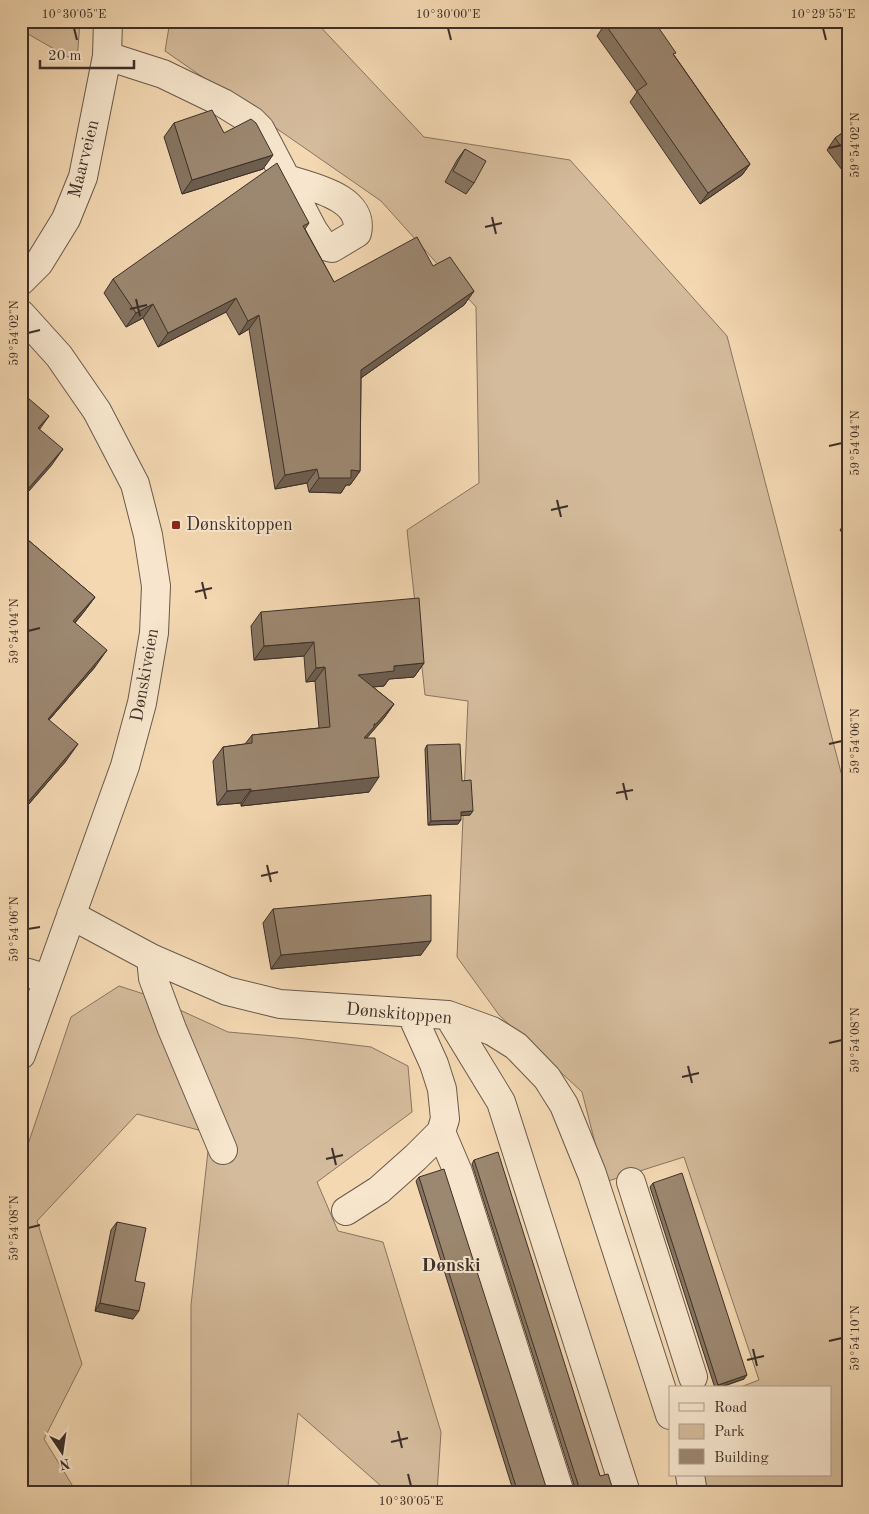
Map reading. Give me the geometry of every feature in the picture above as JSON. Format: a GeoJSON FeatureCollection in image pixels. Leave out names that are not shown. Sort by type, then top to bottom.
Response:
{"type":"FeatureCollection","features":[{"type":"Feature","properties":{"kind":"street","name":"Maarveien"},"geometry":{"type":"LineString","coordinates":[[21,281],[39,263],[66,219],[83,178],[107,56],[108,21]]}},
{"type":"Feature","properties":{"kind":"street"},"geometry":{"type":"LineString","coordinates":[[107,56],[164,74],[223,103],[252,121],[260,129],[287,179]]}},
{"type":"Feature","properties":{"kind":"street","name":"Dønskiveien"},"geometry":{"type":"LineString","coordinates":[[21,314],[59,356],[98,411],[135,484],[148,536],[156,586],[154,633],[142,703],[125,766],[21,1055]]}},
{"type":"Feature","properties":{"kind":"street","name":"Dønskitoppen"},"geometry":{"type":"LineString","coordinates":[[72,915],[151,958],[227,991],[280,1004],[448,1015],[492,1031],[516,1046],[547,1078],[564,1105],[592,1174],[669,1412]]}},
{"type":"Feature","properties":{"kind":"street"},"geometry":{"type":"LineString","coordinates":[[151,958],[153,978],[172,1030],[223,1150]]}},
{"type":"Feature","properties":{"kind":"street"},"geometry":{"type":"LineString","coordinates":[[21,971],[48,978]]}},
{"type":"Feature","properties":{"kind":"street"},"geometry":{"type":"LineString","coordinates":[[346,1211],[379,1190],[441,1132],[445,1119],[442,1090],[434,1064],[411,1013]]}},
{"type":"Feature","properties":{"kind":"street"},"geometry":{"type":"LineString","coordinates":[[448,1015],[501,1102],[626,1493]]}},
{"type":"Feature","properties":{"kind":"street"},"geometry":{"type":"LineString","coordinates":[[441,1132],[458,1172],[560,1493]]}},
{"type":"Feature","properties":{"kind":"street"},"geometry":{"type":"LineString","coordinates":[[631,1182],[692,1377]]}},
{"type":"Feature","properties":{"kind":"street"},"geometry":{"type":"LineString","coordinates":[[636,1309],[669,1299]]}},
{"type":"Feature","properties":{"kind":"street"},"geometry":{"type":"LineString","coordinates":[[690,1476],[694,1493]]}},
{"type":"Feature","properties":{"kind":"green space"},"geometry":{"type":"Polygon","coordinates":[[[21,21],[80,21],[77,62],[21,30],[21,21]]]}},
{"type":"Feature","properties":{"kind":"green space"},"geometry":{"type":"Polygon","coordinates":[[[170,21],[315,21],[424,137],[570,160],[727,336],[848,799],[848,1493],[696,1493],[692,1476],[832,1476],[832,1386],[743,1386],[759,1380],[684,1157],[605,1182],[582,1092],[499,1015],[457,957],[468,701],[425,695],[407,530],[479,483],[476,307],[381,201],[165,51],[170,21]]]}},
{"type":"Feature","properties":{"kind":"green space"},"geometry":{"type":"Polygon","coordinates":[[[119,986],[147,995],[228,1032],[371,1047],[408,1066],[412,1112],[317,1182],[338,1231],[383,1242],[441,1432],[437,1493],[389,1493],[298,1413],[287,1493],[191,1493],[191,1305],[210,1133],[137,1114],[37,1221],[82,1364],[44,1439],[77,1493],[21,1493],[21,1165],[71,1017],[119,986]]]}},
{"type":"Feature","properties":{"kind":"building"},"geometry":{"type":"Polygon","coordinates":[[[609,21],[654,21],[676,53],[673,54],[750,164],[708,193],[637,91],[647,84],[605,24],[609,21]]]}},
{"type":"Feature","properties":{"kind":"building"},"geometry":{"type":"Polygon","coordinates":[[[212,110],[224,133],[251,119],[256,123],[273,155],[192,180],[174,123],[212,110]]]}},
{"type":"Feature","properties":{"kind":"building"},"geometry":{"type":"Polygon","coordinates":[[[848,129],[848,156],[835,138],[848,129]]]}},
{"type":"Feature","properties":{"kind":"building"},"geometry":{"type":"Polygon","coordinates":[[[465,149],[486,161],[474,183],[453,171],[465,149]]]}},
{"type":"Feature","properties":{"kind":"building"},"geometry":{"type":"Polygon","coordinates":[[[277,163],[309,223],[303,226],[334,282],[417,237],[433,266],[450,257],[474,291],[361,370],[360,471],[351,470],[351,478],[319,478],[317,469],[285,475],[259,315],[248,321],[236,298],[168,333],[153,304],[136,313],[113,279],[277,163]]]}},
{"type":"Feature","properties":{"kind":"building"},"geometry":{"type":"Polygon","coordinates":[[[21,392],[49,416],[38,428],[63,449],[21,497],[21,392]]]}},
{"type":"Feature","properties":{"kind":"building"},"geometry":{"type":"Polygon","coordinates":[[[21,534],[95,597],[73,621],[107,650],[48,719],[78,744],[21,810],[21,672],[28,664],[21,658],[21,534]]]}},
{"type":"Feature","properties":{"kind":"building"},"geometry":{"type":"Polygon","coordinates":[[[419,598],[424,663],[394,666],[394,671],[358,675],[394,704],[374,724],[374,727],[364,738],[375,738],[379,777],[251,791],[251,789],[227,791],[223,747],[252,743],[252,735],[330,727],[325,667],[316,668],[314,642],[264,646],[261,612],[419,598]]]}},
{"type":"Feature","properties":{"kind":"building"},"geometry":{"type":"Polygon","coordinates":[[[460,744],[462,781],[471,780],[473,811],[461,812],[461,820],[431,821],[427,745],[460,744]]]}},
{"type":"Feature","properties":{"kind":"building"},"geometry":{"type":"Polygon","coordinates":[[[431,895],[431,941],[281,955],[273,909],[431,895]]]}},
{"type":"Feature","properties":{"kind":"building"},"geometry":{"type":"Polygon","coordinates":[[[498,1152],[600,1476],[608,1474],[614,1493],[578,1493],[578,1484],[474,1160],[498,1152]]]}},
{"type":"Feature","properties":{"kind":"building"},"geometry":{"type":"Polygon","coordinates":[[[444,1169],[548,1493],[518,1493],[419,1177],[444,1169]]]}},
{"type":"Feature","properties":{"kind":"building"},"geometry":{"type":"Polygon","coordinates":[[[682,1173],[747,1375],[718,1385],[653,1183],[682,1173]]]}},
{"type":"Feature","properties":{"kind":"building"},"geometry":{"type":"Polygon","coordinates":[[[117,1222],[146,1228],[135,1281],[145,1283],[139,1311],[100,1303],[117,1222]]]}},
{"type":"Feature","properties":{"kind":"place","name":"Dønskitoppen"},"geometry":{"type":"Point","coordinates":[176,525]}},
{"type":"Feature","properties":{"kind":"district","name":"Dønski"},"geometry":{"type":"Point","coordinates":[451,1266]}}]}
